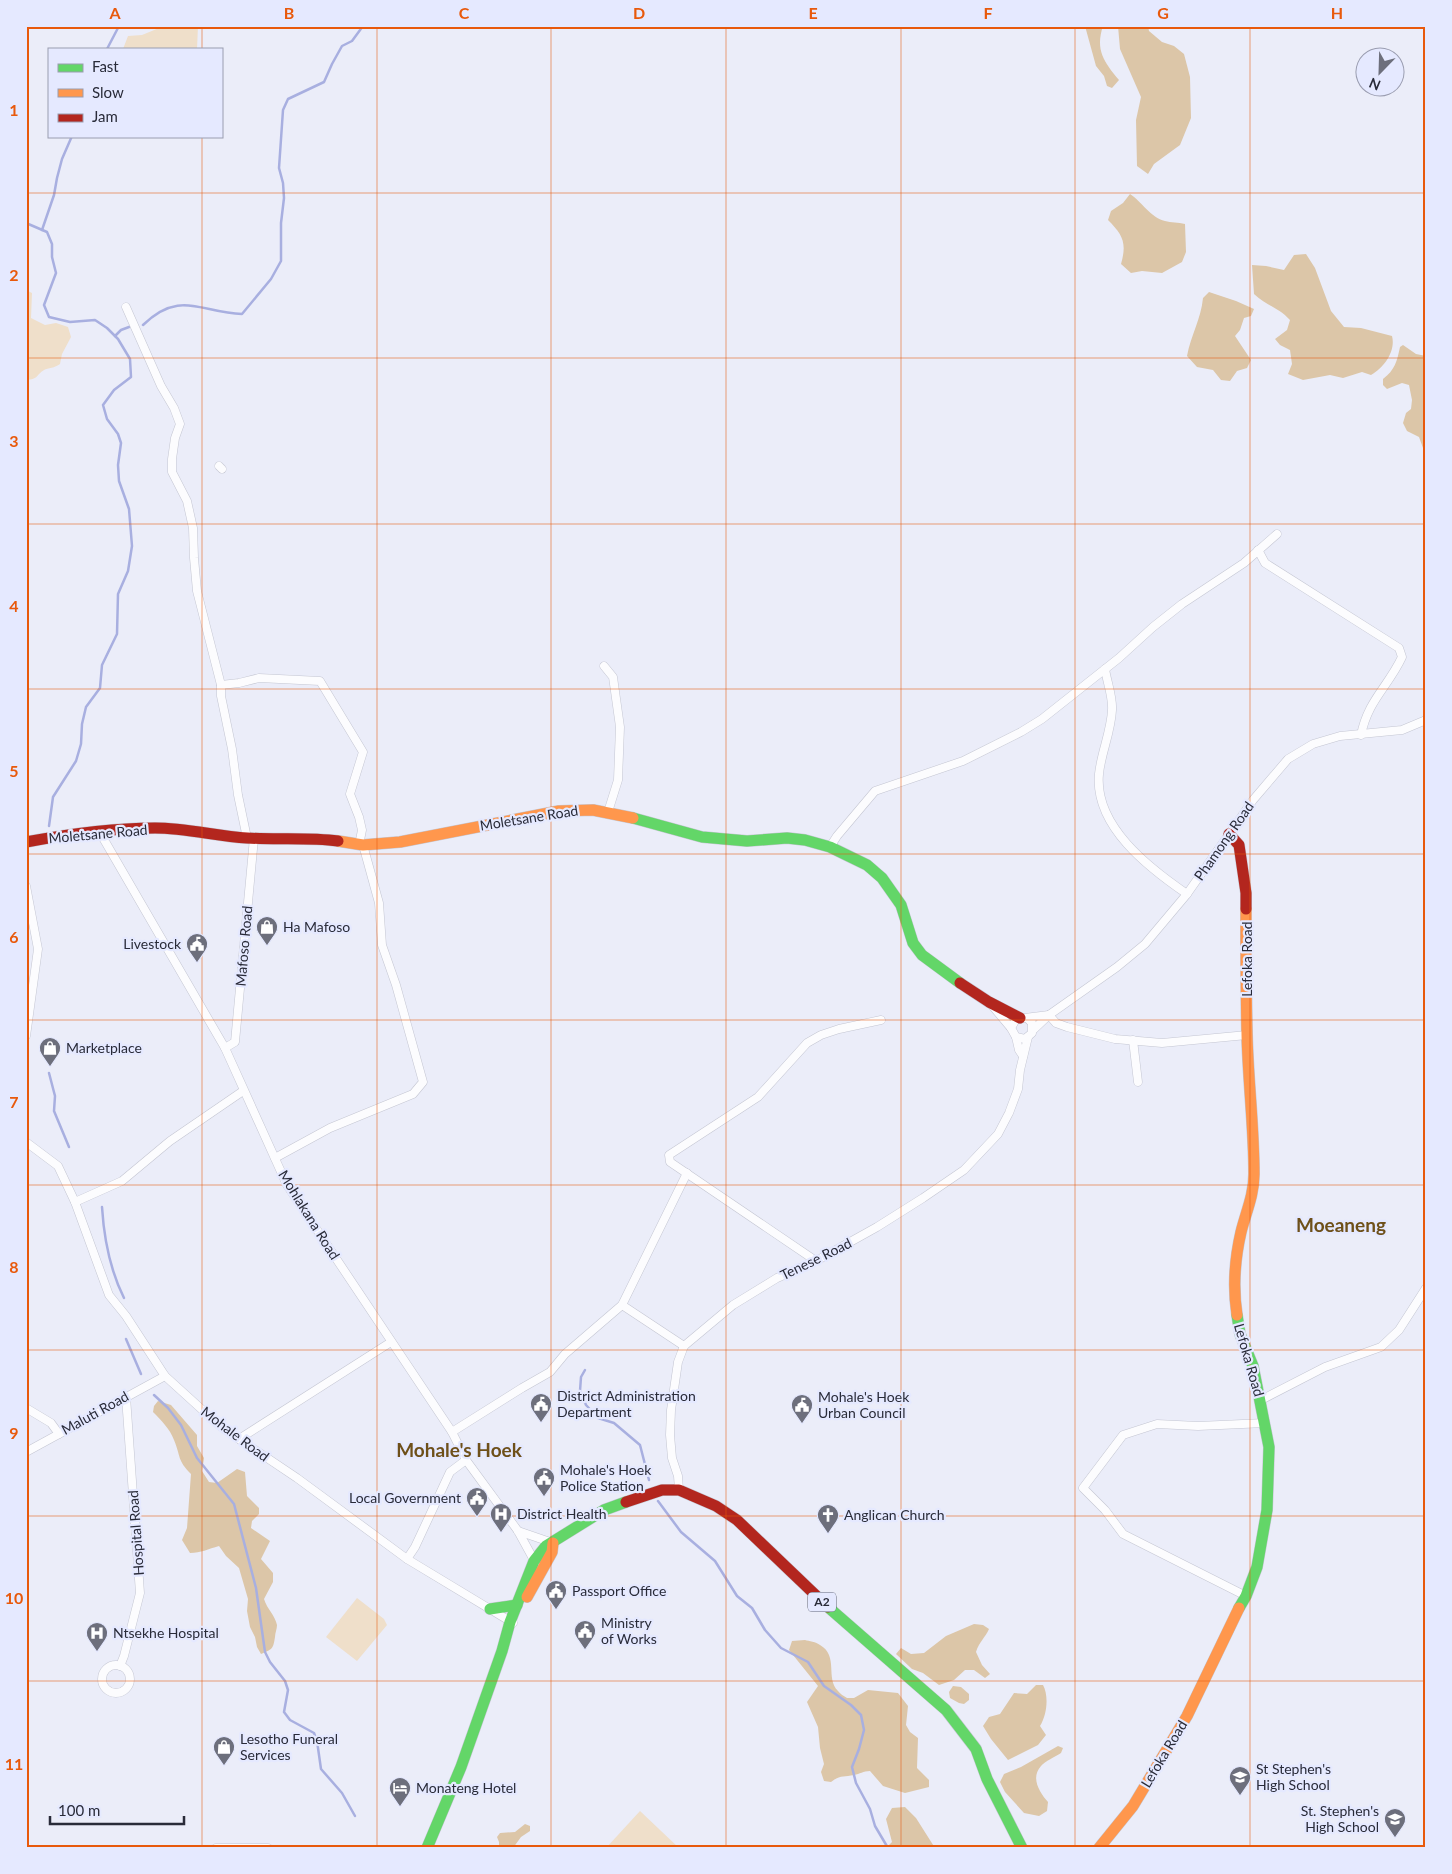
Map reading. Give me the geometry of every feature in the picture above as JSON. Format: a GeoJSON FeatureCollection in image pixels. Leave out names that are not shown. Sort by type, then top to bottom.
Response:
{"type":"FeatureCollection","features":[{"type":"Feature","properties":{"kind":"street"},"geometry":{"type":"LineString","coordinates":[[126,307],[180,424],[172,459],[172,472],[187,501],[193,528],[198,598],[217,663],[238,795],[250,838]]}},
{"type":"Feature","properties":{"kind":"street"},"geometry":{"type":"LineString","coordinates":[[830,847],[875,791],[963,761],[1022,732],[1042,719],[1105,669],[1175,610],[1214,581],[1244,563],[1278,534]]}},
{"type":"Feature","properties":{"kind":"street"},"geometry":{"type":"LineString","coordinates":[[1258,550],[1265,563],[1400,648],[1402,657],[1397,668],[1372,703],[1364,721],[1361,735]]}},
{"type":"Feature","properties":{"kind":"street"},"geometry":{"type":"LineString","coordinates":[[604,666],[613,677],[620,727],[618,780],[608,812]]}},
{"type":"Feature","properties":{"kind":"street"},"geometry":{"type":"LineString","coordinates":[[1105,669],[1112,710],[1099,774],[1099,790],[1104,806],[1112,826],[1140,858],[1158,875],[1187,894]]}},
{"type":"Feature","properties":{"kind":"street"},"geometry":{"type":"LineString","coordinates":[[221,685],[259,678],[320,681],[363,752],[350,794],[359,817],[362,830],[361,845],[379,903],[382,945],[396,985],[423,1082],[413,1094],[330,1128],[275,1158]]}},
{"type":"Feature","properties":{"kind":"street","name":"Phamong Road"},"geometry":{"type":"LineString","coordinates":[[1031,1034],[1049,1015],[1146,944],[1187,894],[1253,800],[1288,759],[1301,750],[1319,742],[1340,736],[1402,730],[1426,720]]}},
{"type":"Feature","properties":{"kind":"street","name":"Moletsane Road"},"geometry":{"type":"LineString","coordinates":[[26,842],[99,831],[157,828],[250,838],[321,839],[361,845],[400,842],[453,832],[482,824],[560,811],[592,810],[608,812],[702,837],[747,841],[787,838],[805,840],[830,847],[867,865],[882,878],[901,905],[910,935],[918,950],[951,978],[989,1002],[1023,1018]]}},
{"type":"Feature","properties":{"kind":"street","name":"Mohlakana Road"},"geometry":{"type":"LineString","coordinates":[[99,831],[225,1048],[287,1184],[452,1432],[466,1460],[518,1531],[538,1564]]}},
{"type":"Feature","properties":{"kind":"street","name":"Lefoka Road"},"geometry":{"type":"LineString","coordinates":[[1099,1848],[1133,1806],[1187,1716],[1232,1621],[1246,1596],[1257,1567],[1267,1510],[1269,1447],[1261,1400],[1253,1366],[1240,1334],[1235,1301],[1241,1233],[1253,1193],[1254,1174],[1252,1097],[1247,1035],[1248,942],[1244,873],[1239,845],[1229,834]]}},
{"type":"Feature","properties":{"kind":"street","name":"Mafoso Road"},"geometry":{"type":"LineString","coordinates":[[225,1048],[235,1042],[250,838]]}},
{"type":"Feature","properties":{"kind":"street"},"geometry":{"type":"LineString","coordinates":[[26,886],[38,948],[26,1036]]}},
{"type":"Feature","properties":{"kind":"street","name":"Moletsane Road"},"geometry":{"type":"LineString","coordinates":[[989,1002],[1011,1028]]}},
{"type":"Feature","properties":{"kind":"street"},"geometry":{"type":"LineString","coordinates":[[1049,1015],[1056,1023],[1067,1027],[1115,1039],[1162,1043],[1247,1035]]}},
{"type":"Feature","properties":{"kind":"street","name":"Phamong Road"},"geometry":{"type":"LineString","coordinates":[[1023,1018],[1049,1015]]}},
{"type":"Feature","properties":{"kind":"street"},"geometry":{"type":"LineString","coordinates":[[1023,1018],[1032,1023],[1031,1034],[1022,1039],[1016,1038],[1011,1028],[1014,1022],[1023,1018]]}},
{"type":"Feature","properties":{"kind":"street"},"geometry":{"type":"LineString","coordinates":[[816,1261],[670,1162],[669,1155],[758,1097],[807,1043],[839,1028],[881,1020]]}},
{"type":"Feature","properties":{"kind":"street","name":"Tenese Road"},"geometry":{"type":"LineString","coordinates":[[684,1346],[732,1305],[777,1278],[816,1261],[877,1228],[964,1170],[998,1134],[1009,1113],[1018,1089],[1023,1056],[1031,1034]]}},
{"type":"Feature","properties":{"kind":"street","name":"Tenese Road"},"geometry":{"type":"LineString","coordinates":[[1016,1038],[1019,1050],[1023,1056]]}},
{"type":"Feature","properties":{"kind":"street"},"geometry":{"type":"LineString","coordinates":[[1133,1040],[1138,1082]]}},
{"type":"Feature","properties":{"kind":"street"},"geometry":{"type":"LineString","coordinates":[[75,1202],[122,1181],[170,1141],[243,1091]]}},
{"type":"Feature","properties":{"kind":"street","name":"Mohale Road"},"geometry":{"type":"LineString","coordinates":[[26,1142],[58,1166],[75,1202],[109,1295],[126,1316],[165,1376],[219,1426],[297,1478],[407,1559],[513,1623]]}},
{"type":"Feature","properties":{"kind":"street"},"geometry":{"type":"LineString","coordinates":[[452,1432],[550,1372],[565,1354],[622,1305],[687,1173]]}},
{"type":"Feature","properties":{"kind":"street"},"geometry":{"type":"LineString","coordinates":[[1261,1400],[1325,1367],[1381,1347],[1398,1330],[1426,1288]]}},
{"type":"Feature","properties":{"kind":"street"},"geometry":{"type":"LineString","coordinates":[[622,1305],[684,1346],[678,1362],[671,1410],[670,1435],[672,1458],[678,1476],[679,1490]]}},
{"type":"Feature","properties":{"kind":"street"},"geometry":{"type":"LineString","coordinates":[[239,1440],[391,1342]]}},
{"type":"Feature","properties":{"kind":"street","name":"Maluti Road"},"geometry":{"type":"LineString","coordinates":[[26,1452],[165,1376]]}},
{"type":"Feature","properties":{"kind":"street","name":"Hospital Road"},"geometry":{"type":"LineString","coordinates":[[120,1666],[140,1593],[126,1397]]}},
{"type":"Feature","properties":{"kind":"street"},"geometry":{"type":"LineString","coordinates":[[26,1408],[50,1423],[59,1434]]}},
{"type":"Feature","properties":{"kind":"street"},"geometry":{"type":"LineString","coordinates":[[1246,1596],[1123,1534],[1105,1510],[1083,1488],[1123,1435],[1157,1424],[1198,1426],[1264,1424]]}},
{"type":"Feature","properties":{"kind":"street"},"geometry":{"type":"LineString","coordinates":[[407,1559],[415,1547],[450,1472],[466,1460]]}},
{"type":"Feature","properties":{"kind":"street","name":"A2"},"geometry":{"type":"LineString","coordinates":[[513,1623],[517,1605],[546,1546],[604,1510],[662,1490],[679,1490],[712,1504],[737,1520],[808,1590],[946,1710],[976,1749],[987,1779],[1022,1848]]}},
{"type":"Feature","properties":{"kind":"street"},"geometry":{"type":"LineString","coordinates":[[518,1531],[553,1543]]}},
{"type":"Feature","properties":{"kind":"street","name":"A2"},"geometry":{"type":"LineString","coordinates":[[427,1848],[461,1767],[502,1651],[513,1623],[525,1601],[538,1564]]}},
{"type":"Feature","properties":{"kind":"street"},"geometry":{"type":"LineString","coordinates":[[490,1609],[517,1605]]}},
{"type":"Feature","properties":{"kind":"street"},"geometry":{"type":"LineString","coordinates":[[216,1848],[268,1848]]}},
{"type":"Feature","properties":{"kind":"shaded area"},"geometry":{"type":"Polygon","coordinates":[[[164,26],[198,26],[197,48],[123,48],[128,36],[142,35],[164,26]]]}},
{"type":"Feature","properties":{"kind":"shaded area"},"geometry":{"type":"Polygon","coordinates":[[[1085,26],[1103,26],[1100,42],[1102,55],[1119,80],[1112,88],[1107,86],[1104,76],[1096,66],[1085,26]]]}},
{"type":"Feature","properties":{"kind":"shaded area"},"geometry":{"type":"Polygon","coordinates":[[[1118,26],[1148,26],[1149,31],[1162,42],[1174,46],[1184,54],[1190,77],[1191,118],[1180,145],[1154,164],[1148,174],[1137,166],[1136,120],[1141,97],[1120,49],[1118,26]]]}},
{"type":"Feature","properties":{"kind":"shaded area"},"geometry":{"type":"Polygon","coordinates":[[[1130,194],[1155,217],[1167,222],[1185,224],[1186,252],[1182,262],[1162,273],[1142,271],[1131,273],[1121,264],[1124,250],[1122,240],[1117,230],[1108,220],[1111,211],[1123,203],[1130,194]]]}},
{"type":"Feature","properties":{"kind":"shaded area"},"geometry":{"type":"Polygon","coordinates":[[[1306,254],[1315,268],[1331,311],[1344,327],[1361,328],[1392,336],[1391,353],[1384,364],[1371,375],[1362,372],[1343,378],[1330,375],[1303,380],[1288,374],[1292,364],[1290,350],[1280,345],[1275,339],[1287,330],[1290,320],[1254,294],[1252,265],[1284,270],[1294,255],[1306,254]]]}},
{"type":"Feature","properties":{"kind":"shaded area"},"geometry":{"type":"Polygon","coordinates":[[[26,290],[32,293],[31,318],[45,325],[56,323],[68,327],[71,337],[62,354],[60,364],[44,370],[33,379],[26,380],[26,290]]]}},
{"type":"Feature","properties":{"kind":"shaded area"},"geometry":{"type":"Polygon","coordinates":[[[1209,292],[1254,309],[1251,316],[1244,318],[1240,330],[1235,336],[1251,360],[1247,368],[1237,371],[1230,381],[1221,380],[1213,370],[1197,367],[1187,356],[1203,298],[1209,292]]]}},
{"type":"Feature","properties":{"kind":"shaded area"},"geometry":{"type":"Polygon","coordinates":[[[1403,345],[1416,354],[1426,356],[1426,450],[1423,448],[1419,437],[1407,431],[1403,423],[1406,413],[1411,409],[1412,400],[1409,385],[1402,383],[1387,389],[1383,385],[1383,379],[1393,369],[1400,347],[1403,345]]]}},
{"type":"Feature","properties":{"kind":"shaded area"},"geometry":{"type":"Polygon","coordinates":[[[158,1401],[171,1405],[197,1435],[197,1446],[204,1458],[202,1471],[209,1482],[217,1483],[237,1469],[245,1472],[247,1496],[259,1508],[259,1514],[252,1521],[251,1528],[270,1541],[261,1559],[273,1573],[273,1582],[264,1599],[275,1618],[277,1626],[273,1647],[261,1654],[250,1627],[247,1611],[248,1599],[239,1568],[226,1556],[219,1546],[201,1552],[190,1553],[182,1540],[187,1528],[191,1474],[181,1462],[170,1432],[153,1412],[154,1406],[158,1401]]]}},
{"type":"Feature","properties":{"kind":"shaded area"},"geometry":{"type":"Polygon","coordinates":[[[357,1598],[384,1619],[387,1625],[357,1661],[326,1637],[357,1598]]]}},
{"type":"Feature","properties":{"kind":"shaded area"},"geometry":{"type":"Polygon","coordinates":[[[974,1624],[983,1625],[989,1629],[976,1652],[982,1665],[990,1674],[985,1678],[974,1670],[965,1670],[954,1680],[939,1685],[923,1673],[912,1669],[896,1654],[901,1648],[911,1654],[924,1653],[946,1636],[974,1624]]]}},
{"type":"Feature","properties":{"kind":"shaded area"},"geometry":{"type":"Polygon","coordinates":[[[805,1640],[817,1643],[826,1650],[831,1661],[834,1686],[847,1698],[854,1698],[868,1690],[898,1693],[908,1706],[906,1725],[910,1732],[918,1738],[917,1768],[929,1780],[929,1787],[905,1793],[883,1786],[870,1771],[840,1777],[831,1782],[824,1781],[821,1772],[824,1764],[818,1727],[807,1702],[818,1686],[789,1650],[792,1641],[805,1640]]]}},
{"type":"Feature","properties":{"kind":"shaded area"},"geometry":{"type":"Polygon","coordinates":[[[1036,1685],[1043,1685],[1045,1689],[1046,1711],[1040,1726],[1046,1735],[1038,1745],[1008,1760],[983,1726],[989,1717],[1000,1714],[1014,1693],[1027,1694],[1036,1685]]]}},
{"type":"Feature","properties":{"kind":"shaded area"},"geometry":{"type":"Polygon","coordinates":[[[953,1686],[961,1687],[969,1694],[969,1700],[964,1704],[950,1698],[949,1692],[953,1686]]]}},
{"type":"Feature","properties":{"kind":"shaded area"},"geometry":{"type":"Polygon","coordinates":[[[1058,1746],[1063,1748],[1061,1753],[1043,1764],[1036,1775],[1039,1790],[1048,1802],[1047,1811],[1039,1816],[1024,1813],[1005,1792],[1000,1782],[1004,1774],[1021,1767],[1058,1746]]]}},
{"type":"Feature","properties":{"kind":"shaded area"},"geometry":{"type":"Polygon","coordinates":[[[905,1807],[916,1818],[935,1848],[886,1848],[892,1842],[886,1819],[892,1808],[905,1807]]]}},
{"type":"Feature","properties":{"kind":"shaded area"},"geometry":{"type":"Polygon","coordinates":[[[640,1811],[679,1848],[606,1848],[640,1811]]]}},
{"type":"Feature","properties":{"kind":"shaded area"},"geometry":{"type":"Polygon","coordinates":[[[525,1824],[530,1826],[530,1831],[521,1837],[513,1848],[499,1848],[497,1837],[500,1833],[515,1832],[525,1824]]]}},
{"type":"Feature","properties":{"kind":"waterway"},"geometry":{"type":"LineString","coordinates":[[108,48],[119,26]]}},
{"type":"Feature","properties":{"kind":"waterway"},"geometry":{"type":"LineString","coordinates":[[143,325],[156,314],[180,305],[242,314],[271,279],[281,261],[281,223],[284,198],[279,168],[283,110],[288,99],[324,82],[342,46],[352,41],[363,26]]}},
{"type":"Feature","properties":{"kind":"waterway"},"geometry":{"type":"LineString","coordinates":[[42,230],[54,195],[62,159],[71,138]]}},
{"type":"Feature","properties":{"kind":"waterway"},"geometry":{"type":"LineString","coordinates":[[26,223],[47,232],[52,244],[52,257],[56,273],[44,305],[49,317],[70,322],[95,320],[107,328],[118,339],[130,359],[131,377],[114,390],[103,405],[107,419],[118,434],[121,443],[118,465],[119,481],[129,509],[132,546],[128,571],[118,594],[117,634],[102,665],[100,688],[86,707],[82,724],[81,744],[76,761],[53,797],[49,826]]}},
{"type":"Feature","properties":{"kind":"waterway"},"geometry":{"type":"LineString","coordinates":[[115,336],[121,330],[129,327]]}},
{"type":"Feature","properties":{"kind":"waterway"},"geometry":{"type":"LineString","coordinates":[[49,1073],[55,1096],[54,1111],[69,1147]]}},
{"type":"Feature","properties":{"kind":"waterway"},"geometry":{"type":"LineString","coordinates":[[102,1207],[104,1231],[109,1254],[124,1298]]}},
{"type":"Feature","properties":{"kind":"waterway"},"geometry":{"type":"LineString","coordinates":[[126,1339],[141,1374]]}},
{"type":"Feature","properties":{"kind":"waterway"},"geometry":{"type":"LineString","coordinates":[[585,1370],[581,1377],[580,1391],[586,1405],[598,1418],[614,1423],[640,1445],[649,1480]]}},
{"type":"Feature","properties":{"kind":"waterway"},"geometry":{"type":"LineString","coordinates":[[154,1395],[168,1408],[181,1425],[197,1458],[234,1504],[256,1588],[265,1652],[270,1662],[285,1681],[288,1690],[284,1712],[290,1720],[314,1733],[321,1769],[342,1793],[355,1816]]}},
{"type":"Feature","properties":{"kind":"waterway"},"geometry":{"type":"LineString","coordinates":[[658,1501],[681,1532],[715,1561],[737,1596],[752,1608],[765,1630],[781,1648],[808,1662],[824,1686],[851,1705],[861,1715],[864,1730],[852,1767],[856,1783],[870,1809],[875,1826],[888,1848]]}},
{"type":"Feature","properties":{"kind":"traffic: fast"},"geometry":{"type":"LineString","coordinates":[[633,818],[702,837],[747,841],[787,838],[805,840],[830,847],[867,865],[882,878],[901,905],[913,943],[922,955],[960,983]]}},
{"type":"Feature","properties":{"kind":"traffic: fast"},"geometry":{"type":"LineString","coordinates":[[1237,1315],[1240,1334],[1253,1366],[1269,1447],[1267,1510],[1257,1567],[1246,1596],[1239,1608]]}},
{"type":"Feature","properties":{"kind":"traffic: fast"},"geometry":{"type":"LineString","coordinates":[[427,1848],[461,1767],[502,1651],[510,1622],[534,1561],[546,1546],[604,1510],[626,1502]]}},
{"type":"Feature","properties":{"kind":"traffic: fast"},"geometry":{"type":"LineString","coordinates":[[490,1609],[517,1605]]}},
{"type":"Feature","properties":{"kind":"traffic: fast"},"geometry":{"type":"LineString","coordinates":[[828,1607],[946,1710],[976,1749],[987,1779],[1022,1848]]}},
{"type":"Feature","properties":{"kind":"traffic: slow"},"geometry":{"type":"LineString","coordinates":[[338,841],[363,845],[400,842],[559,811],[593,810],[633,818]]}},
{"type":"Feature","properties":{"kind":"traffic: slow"},"geometry":{"type":"LineString","coordinates":[[1237,1315],[1235,1284],[1237,1252],[1254,1182],[1247,1034],[1246,909]]}},
{"type":"Feature","properties":{"kind":"traffic: slow"},"geometry":{"type":"LineString","coordinates":[[527,1597],[552,1552],[553,1543]]}},
{"type":"Feature","properties":{"kind":"traffic: slow"},"geometry":{"type":"LineString","coordinates":[[1099,1848],[1133,1806],[1187,1716],[1239,1608]]}},
{"type":"Feature","properties":{"kind":"traffic: jam"},"geometry":{"type":"LineString","coordinates":[[26,842],[90,832],[155,828],[247,838],[338,841]]}},
{"type":"Feature","properties":{"kind":"traffic: jam"},"geometry":{"type":"LineString","coordinates":[[1229,834],[1239,845],[1246,893],[1246,909]]}},
{"type":"Feature","properties":{"kind":"traffic: jam"},"geometry":{"type":"LineString","coordinates":[[960,983],[989,1002],[1020,1018]]}},
{"type":"Feature","properties":{"kind":"traffic: jam"},"geometry":{"type":"LineString","coordinates":[[626,1502],[662,1490],[679,1490],[716,1506],[737,1520],[828,1607]]}},
{"type":"Feature","properties":{"kind":"place","name":"Ha Mafoso"},"geometry":{"type":"Point","coordinates":[267,946]}},
{"type":"Feature","properties":{"kind":"place","name":"Livestock"},"geometry":{"type":"Point","coordinates":[197,963]}},
{"type":"Feature","properties":{"kind":"place","name":"Marketplace"},"geometry":{"type":"Point","coordinates":[50,1067]}},
{"type":"Feature","properties":{"kind":"place","name":"District Administration Department"},"geometry":{"type":"Point","coordinates":[541,1423]}},
{"type":"Feature","properties":{"kind":"place","name":"Mohale's Hoek Urban Council"},"geometry":{"type":"Point","coordinates":[802,1424]}},
{"type":"Feature","properties":{"kind":"place","name":"Mohale's Hoek Police Station"},"geometry":{"type":"Point","coordinates":[544,1497]}},
{"type":"Feature","properties":{"kind":"place","name":"Local Government"},"geometry":{"type":"Point","coordinates":[477,1517]}},
{"type":"Feature","properties":{"kind":"place","name":"District Health"},"geometry":{"type":"Point","coordinates":[501,1533]}},
{"type":"Feature","properties":{"kind":"place","name":"Anglican Church"},"geometry":{"type":"Point","coordinates":[828,1534]}},
{"type":"Feature","properties":{"kind":"place","name":"Passport Office"},"geometry":{"type":"Point","coordinates":[556,1610]}},
{"type":"Feature","properties":{"kind":"place","name":"Ministry of Works"},"geometry":{"type":"Point","coordinates":[585,1650]}},
{"type":"Feature","properties":{"kind":"place","name":"Ntsekhe Hospital"},"geometry":{"type":"Point","coordinates":[97,1652]}},
{"type":"Feature","properties":{"kind":"place","name":"Lesotho Funeral Services"},"geometry":{"type":"Point","coordinates":[224,1766]}},
{"type":"Feature","properties":{"kind":"place","name":"St Stephen's High School"},"geometry":{"type":"Point","coordinates":[1240,1796]}},
{"type":"Feature","properties":{"kind":"place","name":"Monateng Hotel"},"geometry":{"type":"Point","coordinates":[400,1807]}},
{"type":"Feature","properties":{"kind":"place","name":"St. Stephen's High School"},"geometry":{"type":"Point","coordinates":[1395,1838]}},
{"type":"Feature","properties":{"kind":"district","name":"Moeaneng"},"geometry":{"type":"Point","coordinates":[1341,1225]}},
{"type":"Feature","properties":{"kind":"district","name":"Mohale's Hoek"},"geometry":{"type":"Point","coordinates":[459,1450]}}]}
